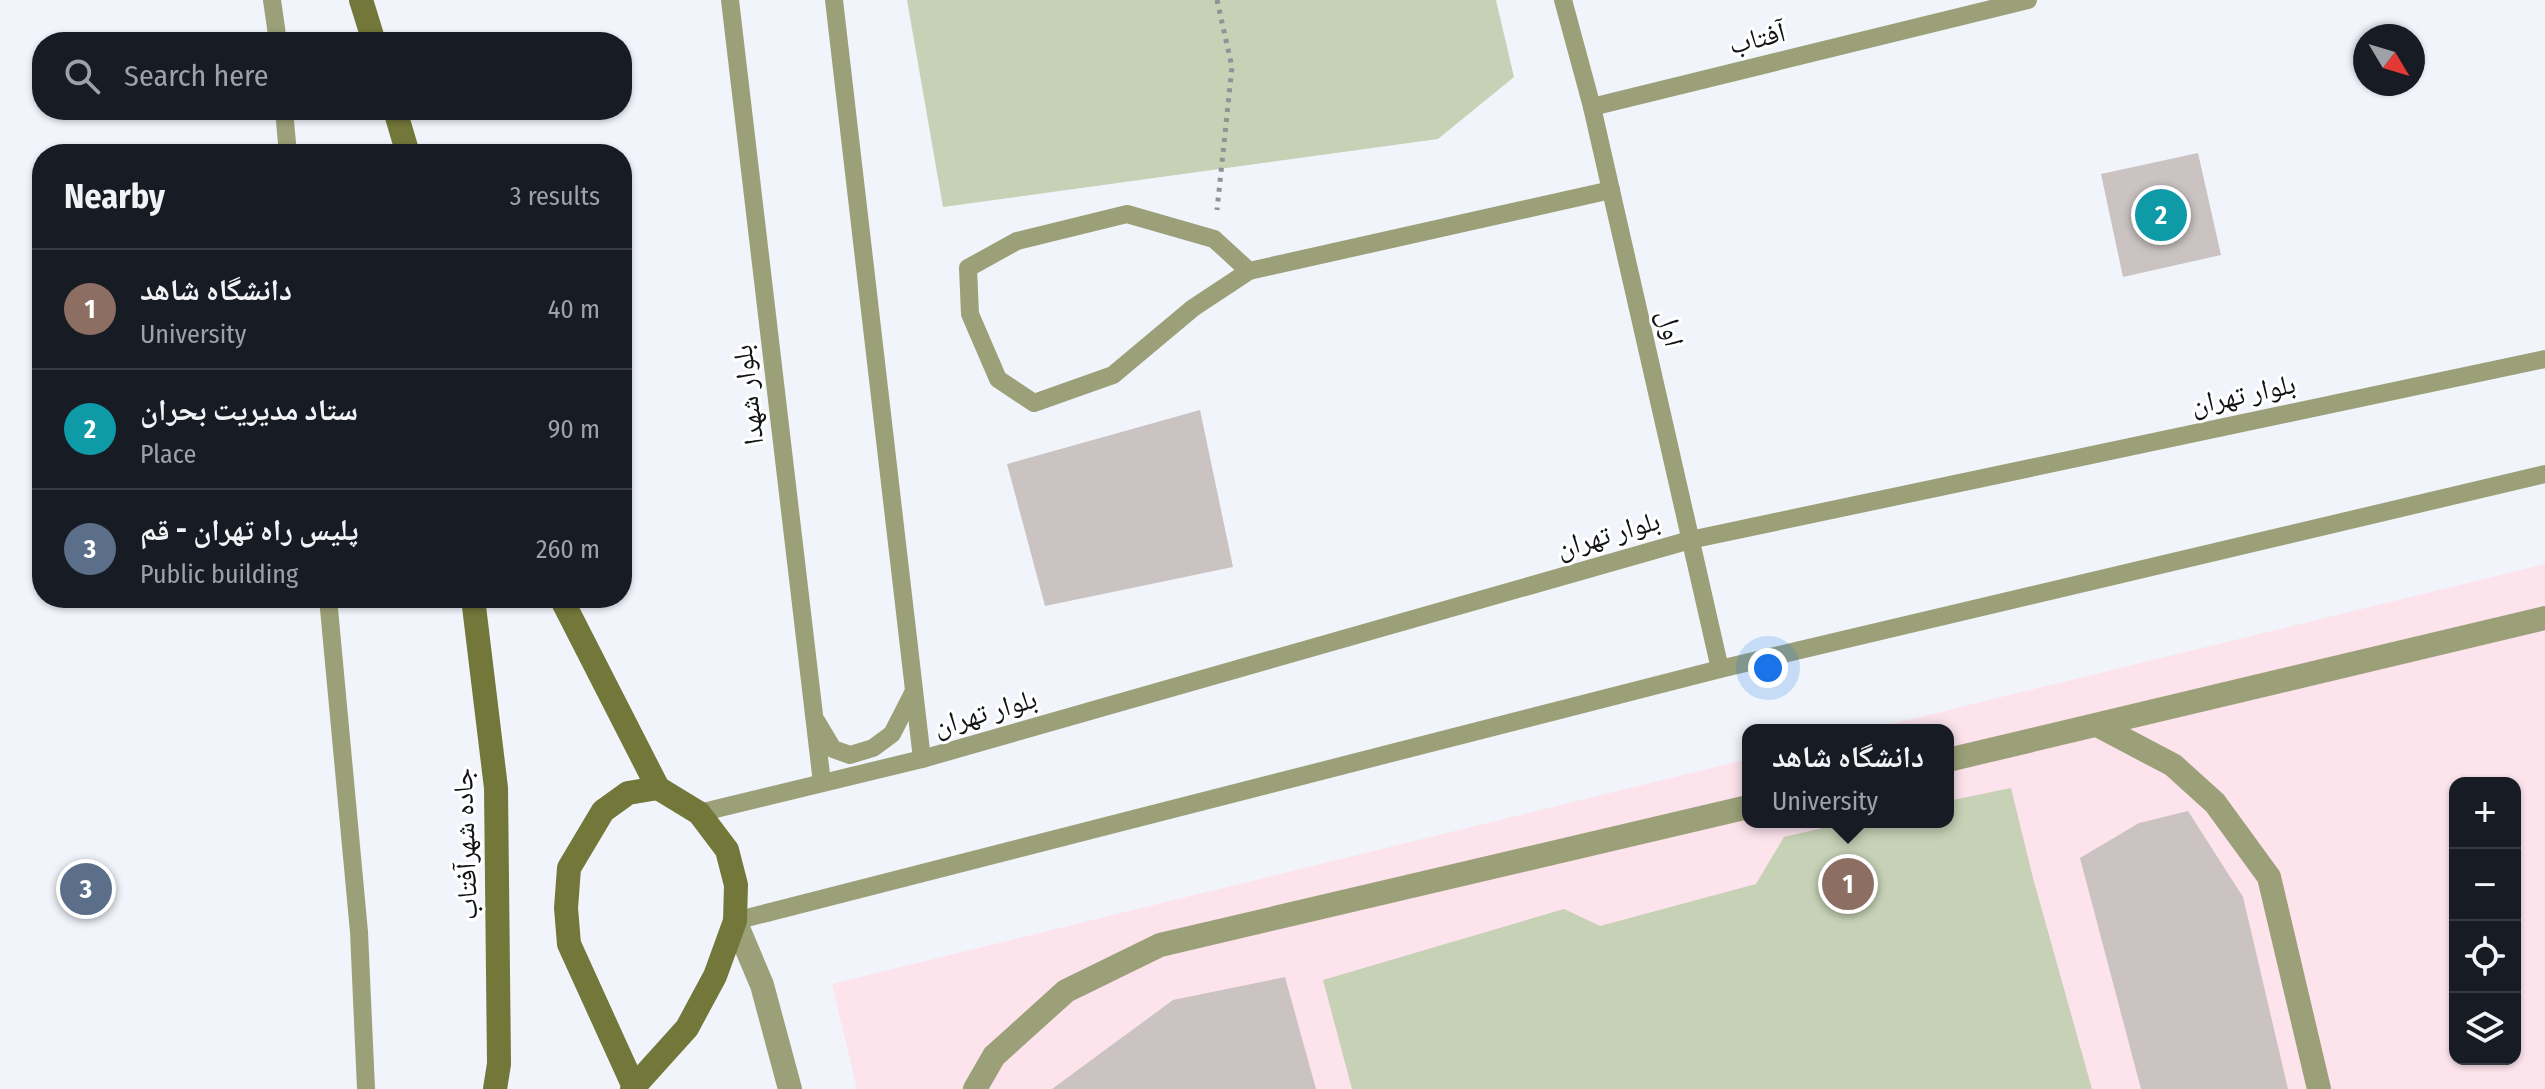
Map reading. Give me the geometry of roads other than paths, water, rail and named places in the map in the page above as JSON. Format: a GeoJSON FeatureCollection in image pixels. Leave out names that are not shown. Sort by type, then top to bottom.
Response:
{"type":"FeatureCollection","features":[{"type":"Feature","properties":{"kind":"main road"},"geometry":{"type":"LineString","coordinates":[[361,0],[371,32]]}},
{"type":"Feature","properties":{"kind":"main road"},"geometry":{"type":"LineString","coordinates":[[398,120],[405,144]]}},
{"type":"Feature","properties":{"kind":"main road","name":"جاده شهرآفتاب"},"geometry":{"type":"LineString","coordinates":[[474,608],[496,788],[499,1064],[495,1089]]}},
{"type":"Feature","properties":{"kind":"main road"},"geometry":{"type":"LineString","coordinates":[[566,608],[658,788],[699,813],[727,850],[736,885],[735,921],[715,976],[687,1028],[633,1088],[569,944],[566,908],[569,868],[603,811],[628,793],[658,788]]}},
{"type":"Feature","properties":{"kind":"street"},"geometry":{"type":"LineString","coordinates":[[1954,759],[2545,618]]}},
{"type":"Feature","properties":{"kind":"street"},"geometry":{"type":"LineString","coordinates":[[2097,725],[2173,765],[2215,803],[2269,877],[2319,1089]]}},
{"type":"Feature","properties":{"kind":"street"},"geometry":{"type":"LineString","coordinates":[[975,1089],[994,1056],[1066,991],[1160,945],[1742,808]]}},
{"type":"Feature","properties":{"kind":"street"},"geometry":{"type":"LineString","coordinates":[[735,921],[762,985],[790,1089]]}},
{"type":"Feature","properties":{"kind":"lane"},"geometry":{"type":"LineString","coordinates":[[272,0],[277,32]]}},
{"type":"Feature","properties":{"kind":"lane","name":"بلوار شهدا"},"geometry":{"type":"LineString","coordinates":[[730,0],[822,783]]}},
{"type":"Feature","properties":{"kind":"lane"},"geometry":{"type":"LineString","coordinates":[[834,0],[922,759]]}},
{"type":"Feature","properties":{"kind":"lane","name":"اول"},"geometry":{"type":"LineString","coordinates":[[1563,0],[1592,107],[1720,669]]}},
{"type":"Feature","properties":{"kind":"lane","name":"آفتاب"},"geometry":{"type":"LineString","coordinates":[[1592,107],[2028,0]]}},
{"type":"Feature","properties":{"kind":"lane"},"geometry":{"type":"LineString","coordinates":[[285,120],[287,144]]}},
{"type":"Feature","properties":{"kind":"lane"},"geometry":{"type":"LineString","coordinates":[[1249,271],[1214,239],[1127,214],[1017,241],[968,268],[970,314],[998,379],[1034,403],[1113,375],[1193,308],[1249,271],[1611,190]]}},
{"type":"Feature","properties":{"kind":"lane","name":"بلوار تهران"},"geometry":{"type":"LineString","coordinates":[[699,813],[922,759],[1690,540],[2545,359]]}},
{"type":"Feature","properties":{"kind":"lane"},"geometry":{"type":"LineString","coordinates":[[735,921],[1720,669],[2545,474]]}},
{"type":"Feature","properties":{"kind":"lane"},"geometry":{"type":"LineString","coordinates":[[329,608],[359,932],[366,1089]]}},
{"type":"Feature","properties":{"kind":"lane"},"geometry":{"type":"LineString","coordinates":[[814,717],[833,749],[850,755],[873,748],[892,734],[914,691]]}},
{"type":"Feature","properties":{"kind":"place","name":"ستاد مدیریت بحران"},"geometry":{"type":"Point","coordinates":[2161,215]}},
{"type":"Feature","properties":{"kind":"place","name":"دانشگاه شاهد"},"geometry":{"type":"Point","coordinates":[1848,884]}},
{"type":"Feature","properties":{"kind":"place","name":"پلیس راه تهران - قم"},"geometry":{"type":"Point","coordinates":[86,889]}}]}
